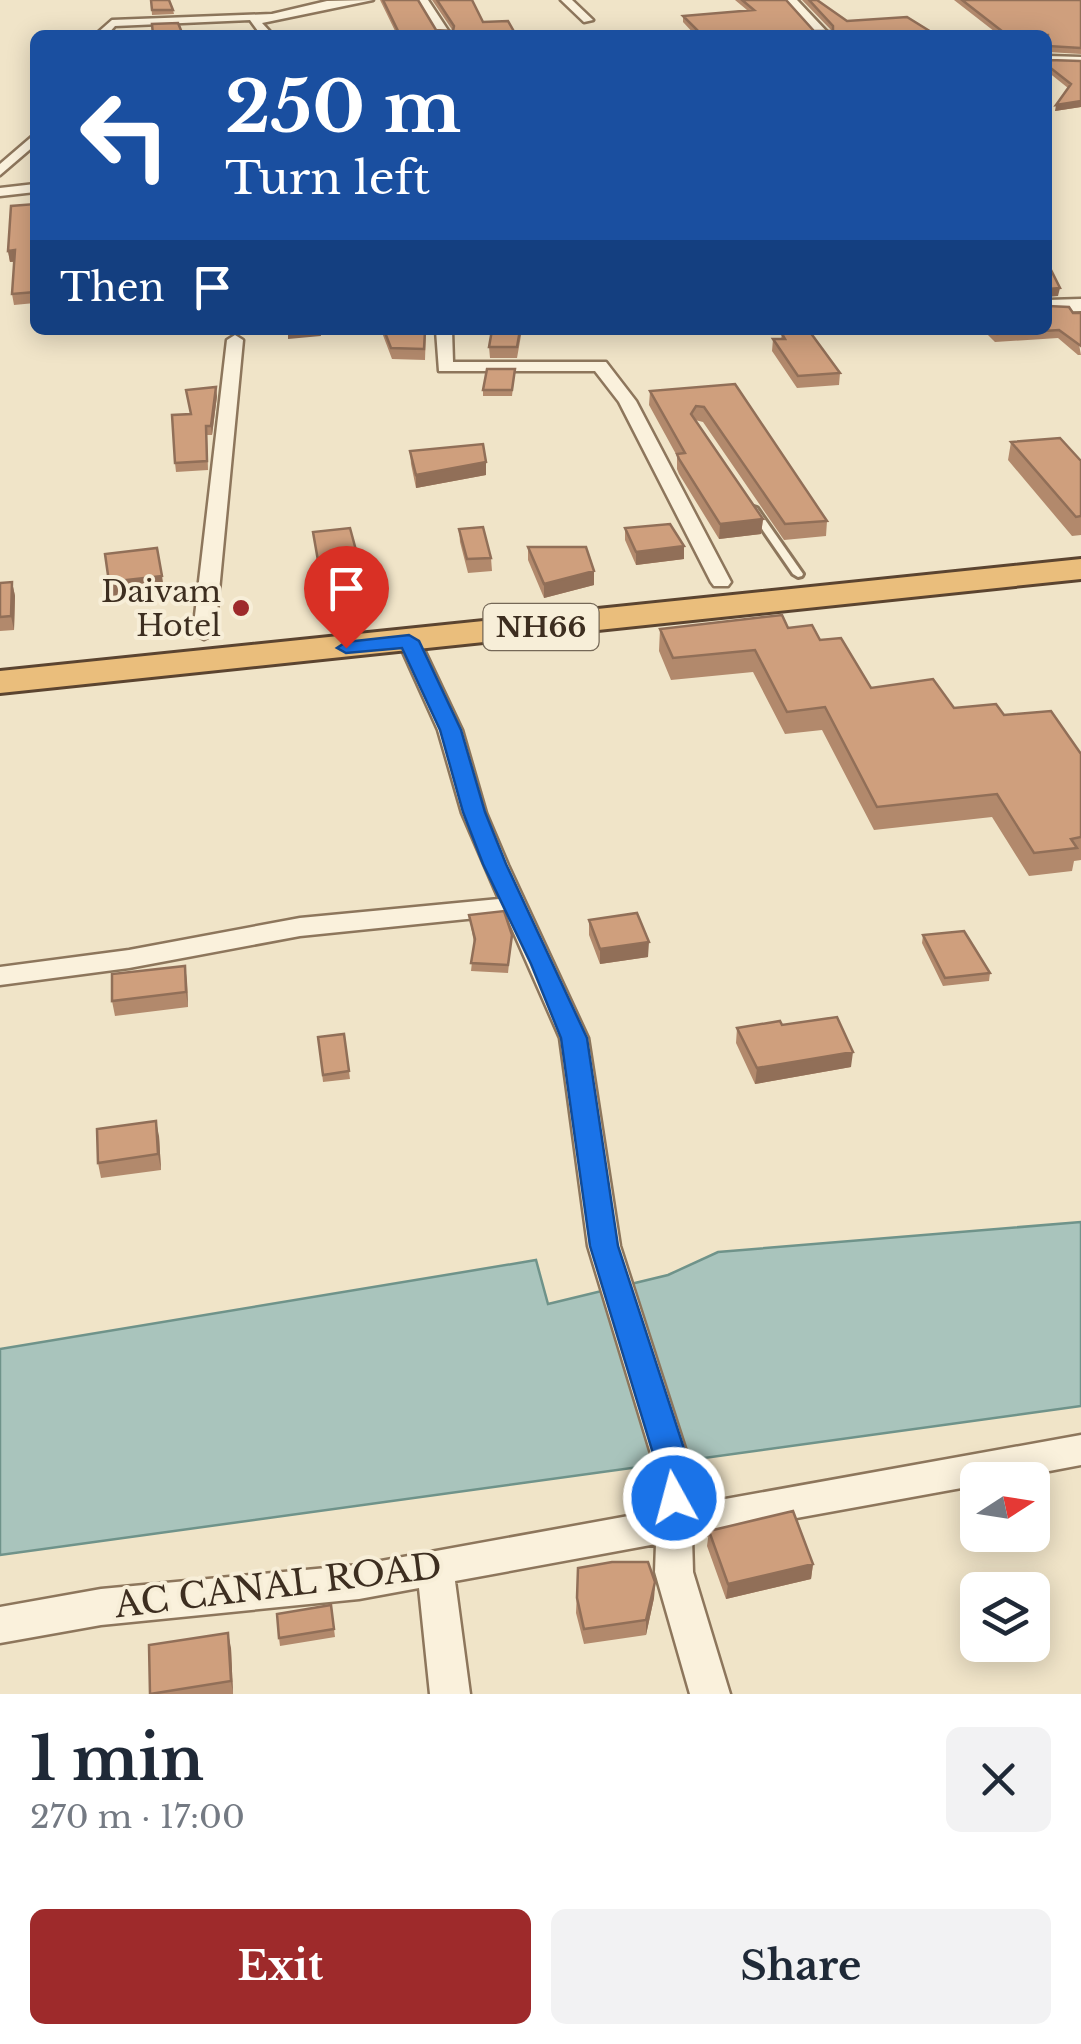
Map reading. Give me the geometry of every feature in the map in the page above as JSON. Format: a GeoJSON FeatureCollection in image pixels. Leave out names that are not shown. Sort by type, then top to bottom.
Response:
{"type":"FeatureCollection","features":[{"type":"Feature","properties":{"kind":"highway","name":"NH66"},"geometry":{"type":"LineString","coordinates":[[0,654],[1081,545]]}},
{"type":"Feature","properties":{"kind":"highway","name":"NH66"},"geometry":{"type":"LineString","coordinates":[[0,682],[1081,569]]}},
{"type":"Feature","properties":{"kind":"street"},"geometry":{"type":"LineString","coordinates":[[105,30],[112,22],[268,16],[368,0]]}},
{"type":"Feature","properties":{"kind":"street"},"geometry":{"type":"LineString","coordinates":[[423,0],[442,30]]}},
{"type":"Feature","properties":{"kind":"street"},"geometry":{"type":"LineString","coordinates":[[566,0],[588,20]]}},
{"type":"Feature","properties":{"kind":"street"},"geometry":{"type":"LineString","coordinates":[[790,0],[818,30]]}},
{"type":"Feature","properties":{"kind":"street"},"geometry":{"type":"LineString","coordinates":[[261,30],[254,22],[268,16]]}},
{"type":"Feature","properties":{"kind":"street"},"geometry":{"type":"LineString","coordinates":[[1052,59],[1081,60]]}},
{"type":"Feature","properties":{"kind":"street"},"geometry":{"type":"LineString","coordinates":[[0,171],[30,143]]}},
{"type":"Feature","properties":{"kind":"street"},"geometry":{"type":"LineString","coordinates":[[0,192],[30,189]]}},
{"type":"Feature","properties":{"kind":"street"},"geometry":{"type":"LineString","coordinates":[[1052,306],[1081,305]]}},
{"type":"Feature","properties":{"kind":"street"},"geometry":{"type":"LineString","coordinates":[[444,335],[444,367],[600,366],[627,401],[721,582]]}},
{"type":"Feature","properties":{"kind":"street"},"geometry":{"type":"LineString","coordinates":[[204,633],[235,340]]}},
{"type":"Feature","properties":{"kind":"street"},"geometry":{"type":"LineString","coordinates":[[409,641],[450,730],[474,812],[513,906],[574,1038],[604,1246],[674,1470],[674,1572],[710,1694]]}},
{"type":"Feature","properties":{"kind":"street"},"geometry":{"type":"LineString","coordinates":[[0,976],[129,959],[300,927],[513,906]]}},
{"type":"Feature","properties":{"kind":"street","name":"AC CANAL ROAD"},"geometry":{"type":"LineString","coordinates":[[0,1624],[101,1606],[359,1582],[1081,1450]]}},
{"type":"Feature","properties":{"kind":"street"},"geometry":{"type":"LineString","coordinates":[[435,1568],[450,1694]]}},
{"type":"Feature","properties":{"kind":"lane"},"geometry":{"type":"LineString","coordinates":[[742,492],[798,574]]}},
{"type":"Feature","properties":{"kind":"water"},"geometry":{"type":"Polygon","coordinates":[[[1081,1222],[1081,1406],[0,1555],[0,1349],[536,1260],[548,1304],[668,1275],[718,1252],[1081,1222]]]}},
{"type":"Feature","properties":{"kind":"building"},"geometry":{"type":"Polygon","coordinates":[[[151,0],[169,0],[173,10],[152,10],[151,0]]]}},
{"type":"Feature","properties":{"kind":"building"},"geometry":{"type":"Polygon","coordinates":[[[383,0],[418,0],[436,30],[398,30],[383,0]]]}},
{"type":"Feature","properties":{"kind":"building"},"geometry":{"type":"Polygon","coordinates":[[[437,0],[472,0],[483,22],[508,21],[513,30],[453,30],[437,0]]]}},
{"type":"Feature","properties":{"kind":"building"},"geometry":{"type":"Polygon","coordinates":[[[742,0],[786,0],[813,30],[697,30],[683,16],[754,10],[742,0]]]}},
{"type":"Feature","properties":{"kind":"building"},"geometry":{"type":"Polygon","coordinates":[[[809,0],[817,0],[847,21],[907,17],[928,30],[833,30],[809,0]]]}},
{"type":"Feature","properties":{"kind":"building"},"geometry":{"type":"Polygon","coordinates":[[[962,0],[1081,0],[1081,48],[1052,46],[1052,30],[1001,30],[962,0]]]}},
{"type":"Feature","properties":{"kind":"building"},"geometry":{"type":"Polygon","coordinates":[[[178,23],[181,30],[153,30],[152,24],[178,23]]]}},
{"type":"Feature","properties":{"kind":"building"},"geometry":{"type":"Polygon","coordinates":[[[1052,60],[1081,61],[1081,101],[1056,105],[1071,84],[1052,69],[1052,60]]]}},
{"type":"Feature","properties":{"kind":"building"},"geometry":{"type":"Polygon","coordinates":[[[30,204],[30,292],[12,294],[15,250],[8,251],[11,206],[30,204]]]}},
{"type":"Feature","properties":{"kind":"building"},"geometry":{"type":"Polygon","coordinates":[[[1052,272],[1060,288],[1052,289],[1052,272]]]}},
{"type":"Feature","properties":{"kind":"building"},"geometry":{"type":"Polygon","coordinates":[[[1052,306],[1069,307],[1073,313],[1081,313],[1081,346],[1059,330],[1052,330],[1052,306]]]}},
{"type":"Feature","properties":{"kind":"building"},"geometry":{"type":"Polygon","coordinates":[[[386,335],[425,335],[424,349],[391,348],[386,335]]]}},
{"type":"Feature","properties":{"kind":"building"},"geometry":{"type":"Polygon","coordinates":[[[491,335],[519,335],[517,347],[489,347],[491,335]]]}},
{"type":"Feature","properties":{"kind":"building"},"geometry":{"type":"Polygon","coordinates":[[[783,335],[812,335],[840,373],[798,376],[773,339],[785,339],[783,335]]]}},
{"type":"Feature","properties":{"kind":"building"},"geometry":{"type":"Polygon","coordinates":[[[487,369],[515,369],[512,390],[483,390],[487,369]]]}},
{"type":"Feature","properties":{"kind":"building"},"geometry":{"type":"Polygon","coordinates":[[[735,384],[827,521],[785,524],[704,407],[696,406],[691,414],[763,519],[720,524],[679,459],[677,454],[685,453],[650,391],[735,384]]]}},
{"type":"Feature","properties":{"kind":"building"},"geometry":{"type":"Polygon","coordinates":[[[216,387],[211,426],[206,426],[207,461],[175,463],[172,415],[191,414],[186,390],[216,387]]]}},
{"type":"Feature","properties":{"kind":"building"},"geometry":{"type":"Polygon","coordinates":[[[1060,438],[1081,461],[1081,516],[1076,517],[1011,442],[1060,438]]]}},
{"type":"Feature","properties":{"kind":"building"},"geometry":{"type":"Polygon","coordinates":[[[483,444],[486,462],[416,475],[410,451],[483,444]]]}},
{"type":"Feature","properties":{"kind":"building"},"geometry":{"type":"Polygon","coordinates":[[[670,524],[684,546],[636,552],[625,528],[670,524]]]}},
{"type":"Feature","properties":{"kind":"building"},"geometry":{"type":"Polygon","coordinates":[[[483,527],[491,558],[467,559],[459,529],[483,527]]]}},
{"type":"Feature","properties":{"kind":"building"},"geometry":{"type":"Polygon","coordinates":[[[350,528],[364,580],[357,581],[359,592],[324,595],[313,532],[350,528]]]}},
{"type":"Feature","properties":{"kind":"building"},"geometry":{"type":"Polygon","coordinates":[[[528,547],[586,547],[594,571],[544,584],[528,547]]]}},
{"type":"Feature","properties":{"kind":"building"},"geometry":{"type":"Polygon","coordinates":[[[157,548],[162,576],[109,582],[105,554],[157,548]]]}},
{"type":"Feature","properties":{"kind":"building"},"geometry":{"type":"Polygon","coordinates":[[[12,582],[11,616],[0,617],[0,583],[12,582]]]}},
{"type":"Feature","properties":{"kind":"building"},"geometry":{"type":"Polygon","coordinates":[[[782,615],[788,628],[812,625],[820,640],[841,638],[871,688],[933,679],[954,708],[996,704],[1004,715],[1051,711],[1081,754],[1081,837],[1071,839],[1077,848],[1034,853],[997,794],[877,807],[825,707],[787,712],[755,650],[673,658],[660,629],[782,615]]]}},
{"type":"Feature","properties":{"kind":"building"},"geometry":{"type":"Polygon","coordinates":[[[504,911],[512,935],[508,965],[471,963],[475,939],[469,915],[504,911]]]}},
{"type":"Feature","properties":{"kind":"building"},"geometry":{"type":"Polygon","coordinates":[[[637,913],[649,942],[600,949],[589,920],[637,913]]]}},
{"type":"Feature","properties":{"kind":"building"},"geometry":{"type":"Polygon","coordinates":[[[964,931],[990,973],[945,978],[923,935],[964,931]]]}},
{"type":"Feature","properties":{"kind":"building"},"geometry":{"type":"Polygon","coordinates":[[[185,966],[186,992],[112,1001],[112,974],[185,966]]]}},
{"type":"Feature","properties":{"kind":"building"},"geometry":{"type":"Polygon","coordinates":[[[837,1017],[853,1052],[757,1068],[737,1028],[780,1021],[782,1025],[837,1017]]]}},
{"type":"Feature","properties":{"kind":"building"},"geometry":{"type":"Polygon","coordinates":[[[344,1034],[349,1071],[323,1075],[318,1037],[344,1034]]]}},
{"type":"Feature","properties":{"kind":"building"},"geometry":{"type":"Polygon","coordinates":[[[156,1121],[158,1154],[98,1163],[97,1129],[156,1121]]]}},
{"type":"Feature","properties":{"kind":"building"},"geometry":{"type":"Polygon","coordinates":[[[793,1511],[813,1564],[728,1584],[709,1531],[793,1511]]]}},
{"type":"Feature","properties":{"kind":"building"},"geometry":{"type":"Polygon","coordinates":[[[612,1562],[648,1562],[655,1582],[646,1620],[584,1629],[577,1598],[578,1568],[612,1562]]]}},
{"type":"Feature","properties":{"kind":"building"},"geometry":{"type":"Polygon","coordinates":[[[331,1605],[334,1629],[279,1638],[277,1614],[331,1605]]]}},
{"type":"Feature","properties":{"kind":"building"},"geometry":{"type":"Polygon","coordinates":[[[228,1633],[231,1681],[150,1694],[149,1645],[228,1633]]]}},
{"type":"Feature","properties":{"kind":"place","name":"Daivam Hotel"},"geometry":{"type":"Point","coordinates":[241,608]}},
{"type":"Feature","properties":{"kind":"route"},"geometry":{"type":"LineString","coordinates":[[346,648],[409,641],[450,730],[474,812],[495,864],[574,1038],[604,1246],[674,1470],[674,1498]]}}]}
